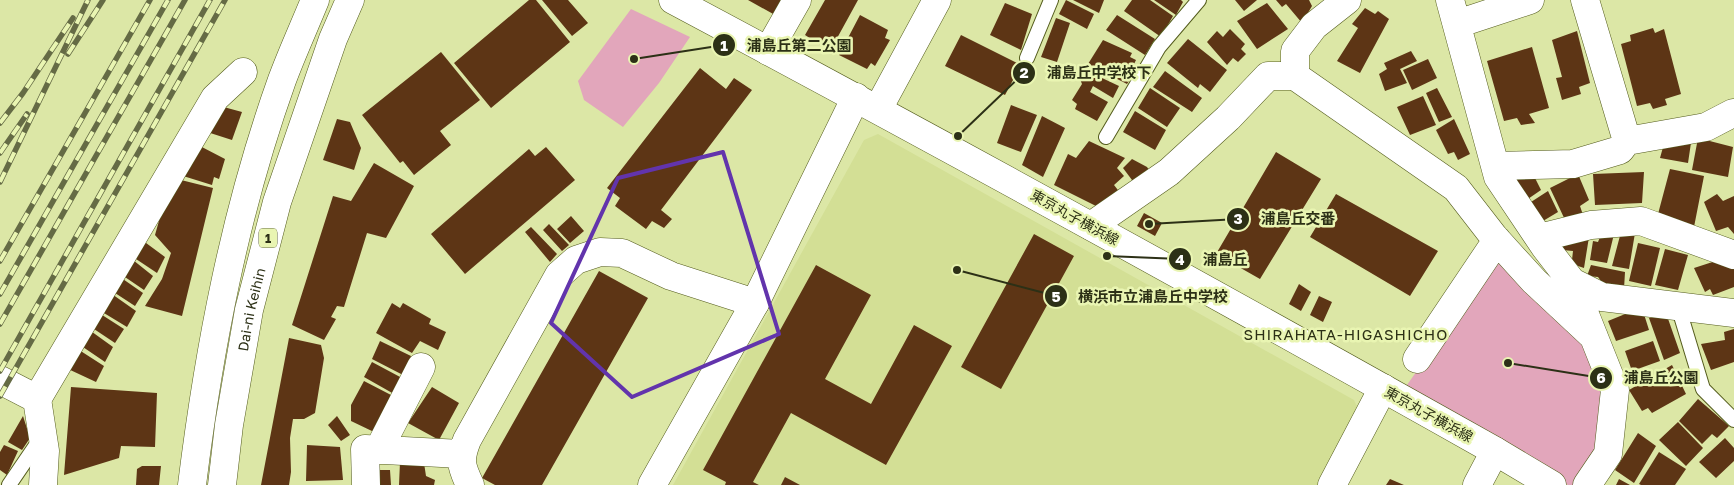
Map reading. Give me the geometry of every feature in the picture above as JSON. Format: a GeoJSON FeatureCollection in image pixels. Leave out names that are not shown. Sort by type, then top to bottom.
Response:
{"type":"FeatureCollection","features":[{"type":"Feature","properties":{"kind":"main road","name":"1"},"geometry":{"type":"LineString","coordinates":[[192,485],[201,412],[221,297],[248,190],[282,81],[315,0]]}},
{"type":"Feature","properties":{"kind":"main road","name":"Dai-ni Keihin"},"geometry":{"type":"LineString","coordinates":[[222,485],[229,425],[249,310],[277,202],[333,39],[350,0]]}},
{"type":"Feature","properties":{"kind":"main road","name":"東京丸子横浜線"},"geometry":{"type":"LineString","coordinates":[[673,0],[867,103],[1091,226],[1495,450],[1552,485]]}},
{"type":"Feature","properties":{"kind":"main road"},"geometry":{"type":"LineString","coordinates":[[768,50],[797,0]]}},
{"type":"Feature","properties":{"kind":"main road"},"geometry":{"type":"LineString","coordinates":[[652,485],[867,103],[937,0]]}},
{"type":"Feature","properties":{"kind":"main road"},"geometry":{"type":"LineString","coordinates":[[1295,76],[1295,51],[1314,26],[1347,0]]}},
{"type":"Feature","properties":{"kind":"main road"},"geometry":{"type":"LineString","coordinates":[[1530,0],[1454,12],[1498,177],[1539,238],[1572,282],[1615,390],[1608,454],[1587,485]]}},
{"type":"Feature","properties":{"kind":"main road"},"geometry":{"type":"LineString","coordinates":[[1586,0],[1627,141]]}},
{"type":"Feature","properties":{"kind":"main road"},"geometry":{"type":"LineString","coordinates":[[43,485],[45,452],[37,399],[215,98],[243,72]]}},
{"type":"Feature","properties":{"kind":"main road"},"geometry":{"type":"LineString","coordinates":[[1091,226],[1169,172],[1228,118],[1268,76],[1295,76],[1456,188],[1497,240],[1534,281],[1594,337]]}},
{"type":"Feature","properties":{"kind":"main road"},"geometry":{"type":"LineString","coordinates":[[1495,166],[1573,164],[1620,150],[1627,141],[1706,127],[1733,113]]}},
{"type":"Feature","properties":{"kind":"main road"},"geometry":{"type":"LineString","coordinates":[[1539,238],[1591,225],[1641,221],[1734,255]]}},
{"type":"Feature","properties":{"kind":"main road"},"geometry":{"type":"LineString","coordinates":[[1425,354],[1497,240]]}},
{"type":"Feature","properties":{"kind":"main road"},"geometry":{"type":"LineString","coordinates":[[470,485],[462,468],[461,454],[467,440],[559,275],[576,260],[600,252],[622,253],[671,276],[754,303]]}},
{"type":"Feature","properties":{"kind":"main road"},"geometry":{"type":"LineString","coordinates":[[1572,282],[1602,297],[1734,313]]}},
{"type":"Feature","properties":{"kind":"main road"},"geometry":{"type":"LineString","coordinates":[[379,449],[421,367]]}},
{"type":"Feature","properties":{"kind":"main road"},"geometry":{"type":"LineString","coordinates":[[0,380],[37,399]]}},
{"type":"Feature","properties":{"kind":"main road"},"geometry":{"type":"LineString","coordinates":[[1332,485],[1383,388]]}},
{"type":"Feature","properties":{"kind":"main road"},"geometry":{"type":"LineString","coordinates":[[366,485],[365,449],[461,454]]}},
{"type":"Feature","properties":{"kind":"main road"},"geometry":{"type":"LineString","coordinates":[[1477,485],[1495,450]]}},
{"type":"Feature","properties":{"kind":"lane"},"geometry":{"type":"LineString","coordinates":[[1027,58],[1051,0]]}},
{"type":"Feature","properties":{"kind":"lane"},"geometry":{"type":"LineString","coordinates":[[1106,137],[1159,48],[1199,0]]}},
{"type":"Feature","properties":{"kind":"lane"},"geometry":{"type":"LineString","coordinates":[[1678,306],[1703,388],[1734,420]]}},
{"type":"Feature","properties":{"kind":"lane"},"geometry":{"type":"LineString","coordinates":[[9,485],[42,435]]}},
{"type":"Feature","properties":{"kind":"highlighted area"},"geometry":{"type":"Polygon","coordinates":[[[723,152],[779,334],[632,397],[551,323],[618,178],[723,152]]]}},
{"type":"Feature","properties":{"kind":"shaded area"},"geometry":{"type":"Polygon","coordinates":[[[631,9],[690,37],[659,83],[623,127],[584,100],[578,81],[631,9]]]}},
{"type":"Feature","properties":{"kind":"shaded area"},"geometry":{"type":"Polygon","coordinates":[[[878,134],[1354,400],[1360,413],[1319,485],[673,485],[864,140],[878,134]]]}},
{"type":"Feature","properties":{"kind":"shaded area"},"geometry":{"type":"Polygon","coordinates":[[[1496,259],[1587,343],[1603,383],[1601,453],[1579,485],[1568,485],[1402,392],[1496,259]]]}},
{"type":"Feature","properties":{"kind":"building"},"geometry":{"type":"Polygon","coordinates":[[[529,0],[536,0],[570,42],[491,108],[454,63],[529,0]]]}},
{"type":"Feature","properties":{"kind":"building"},"geometry":{"type":"Polygon","coordinates":[[[542,0],[568,0],[588,23],[572,36],[542,0]]]}},
{"type":"Feature","properties":{"kind":"building"},"geometry":{"type":"Polygon","coordinates":[[[748,0],[782,0],[775,15],[748,0]]]}},
{"type":"Feature","properties":{"kind":"building"},"geometry":{"type":"Polygon","coordinates":[[[825,0],[858,0],[830,51],[805,35],[825,0]]]}},
{"type":"Feature","properties":{"kind":"building"},"geometry":{"type":"Polygon","coordinates":[[[1066,0],[1094,14],[1087,29],[1059,14],[1066,0]]]}},
{"type":"Feature","properties":{"kind":"building"},"geometry":{"type":"Polygon","coordinates":[[[1073,0],[1104,0],[1099,13],[1073,0]]]}},
{"type":"Feature","properties":{"kind":"building"},"geometry":{"type":"Polygon","coordinates":[[[1132,0],[1150,0],[1173,16],[1161,37],[1124,11],[1132,0]]]}},
{"type":"Feature","properties":{"kind":"building"},"geometry":{"type":"Polygon","coordinates":[[[1154,0],[1181,0],[1183,2],[1176,15],[1154,0]]]}},
{"type":"Feature","properties":{"kind":"building"},"geometry":{"type":"Polygon","coordinates":[[[1235,0],[1257,0],[1244,11],[1235,0]]]}},
{"type":"Feature","properties":{"kind":"building"},"geometry":{"type":"Polygon","coordinates":[[[1276,0],[1309,0],[1312,6],[1302,23],[1286,4],[1282,7],[1276,0]]]}},
{"type":"Feature","properties":{"kind":"building"},"geometry":{"type":"Polygon","coordinates":[[[1005,3],[1032,14],[1021,50],[990,35],[1005,3]]]}},
{"type":"Feature","properties":{"kind":"building"},"geometry":{"type":"Polygon","coordinates":[[[1267,3],[1288,29],[1257,49],[1237,21],[1267,3]]]}},
{"type":"Feature","properties":{"kind":"building"},"geometry":{"type":"Polygon","coordinates":[[[1365,8],[1375,14],[1378,11],[1389,19],[1360,73],[1337,61],[1358,28],[1352,24],[1365,8]]]}},
{"type":"Feature","properties":{"kind":"building"},"geometry":{"type":"Polygon","coordinates":[[[860,15],[888,30],[885,38],[890,40],[875,66],[871,63],[867,69],[839,55],[860,15]]]}},
{"type":"Feature","properties":{"kind":"building"},"geometry":{"type":"Polygon","coordinates":[[[1117,15],[1155,39],[1145,55],[1106,30],[1117,15]]]}},
{"type":"Feature","properties":{"kind":"building"},"geometry":{"type":"Polygon","coordinates":[[[1056,18],[1070,23],[1057,62],[1041,57],[1056,18]]]}},
{"type":"Feature","properties":{"kind":"building"},"geometry":{"type":"Polygon","coordinates":[[[1653,28],[1655,33],[1664,29],[1681,94],[1665,99],[1667,105],[1653,109],[1650,103],[1637,106],[1621,44],[1631,41],[1630,35],[1653,28]]]}},
{"type":"Feature","properties":{"kind":"building"},"geometry":{"type":"Polygon","coordinates":[[[1230,29],[1245,44],[1241,49],[1246,54],[1238,62],[1233,58],[1227,65],[1207,42],[1217,31],[1223,37],[1230,29]]]}},
{"type":"Feature","properties":{"kind":"building"},"geometry":{"type":"Polygon","coordinates":[[[1577,31],[1590,83],[1579,87],[1581,94],[1562,100],[1556,78],[1562,77],[1552,40],[1577,31]]]}},
{"type":"Feature","properties":{"kind":"building"},"geometry":{"type":"Polygon","coordinates":[[[961,35],[1021,65],[1005,95],[945,66],[961,35]]]}},
{"type":"Feature","properties":{"kind":"building"},"geometry":{"type":"Polygon","coordinates":[[[1188,39],[1227,70],[1210,92],[1200,84],[1198,88],[1167,63],[1188,39]]]}},
{"type":"Feature","properties":{"kind":"building"},"geometry":{"type":"Polygon","coordinates":[[[1103,40],[1132,53],[1130,57],[1136,60],[1133,66],[1137,68],[1127,84],[1088,64],[1103,40]]]}},
{"type":"Feature","properties":{"kind":"building"},"geometry":{"type":"Polygon","coordinates":[[[1532,47],[1549,108],[1529,114],[1535,123],[1521,125],[1517,118],[1504,121],[1487,61],[1532,47]]]}},
{"type":"Feature","properties":{"kind":"building"},"geometry":{"type":"Polygon","coordinates":[[[1411,51],[1417,61],[1400,69],[1407,83],[1385,91],[1379,74],[1387,69],[1384,63],[1411,51]]]}},
{"type":"Feature","properties":{"kind":"building"},"geometry":{"type":"Polygon","coordinates":[[[441,52],[480,100],[440,131],[451,145],[414,175],[403,161],[400,163],[362,115],[441,52]]]}},
{"type":"Feature","properties":{"kind":"building"},"geometry":{"type":"Polygon","coordinates":[[[1428,59],[1437,78],[1412,90],[1403,70],[1428,59]]]}},
{"type":"Feature","properties":{"kind":"building"},"geometry":{"type":"Polygon","coordinates":[[[700,68],[726,89],[734,78],[752,90],[661,210],[672,219],[664,228],[652,221],[646,229],[615,206],[620,198],[607,188],[700,68]]]}},
{"type":"Feature","properties":{"kind":"building"},"geometry":{"type":"Polygon","coordinates":[[[1085,70],[1119,86],[1113,98],[1093,86],[1090,92],[1108,102],[1097,121],[1075,109],[1077,104],[1072,100],[1082,84],[1080,79],[1085,70]]]}},
{"type":"Feature","properties":{"kind":"building"},"geometry":{"type":"Polygon","coordinates":[[[1165,71],[1202,98],[1192,112],[1153,87],[1165,71]]]}},
{"type":"Feature","properties":{"kind":"building"},"geometry":{"type":"Polygon","coordinates":[[[1150,88],[1180,108],[1167,127],[1138,108],[1150,88]]]}},
{"type":"Feature","properties":{"kind":"building"},"geometry":{"type":"Polygon","coordinates":[[[1437,88],[1452,117],[1439,122],[1426,93],[1437,88]]]}},
{"type":"Feature","properties":{"kind":"building"},"geometry":{"type":"Polygon","coordinates":[[[1423,96],[1436,125],[1410,135],[1397,107],[1423,96]]]}},
{"type":"Feature","properties":{"kind":"building"},"geometry":{"type":"Polygon","coordinates":[[[1011,105],[1037,115],[1021,152],[997,143],[1011,105]]]}},
{"type":"Feature","properties":{"kind":"building"},"geometry":{"type":"Polygon","coordinates":[[[220,106],[242,112],[232,140],[204,131],[220,106]]]}},
{"type":"Feature","properties":{"kind":"building"},"geometry":{"type":"Polygon","coordinates":[[[1135,111],[1166,130],[1155,150],[1123,132],[1135,111]]]}},
{"type":"Feature","properties":{"kind":"building"},"geometry":{"type":"Polygon","coordinates":[[[1042,116],[1065,128],[1043,177],[1022,165],[1042,116]]]}},
{"type":"Feature","properties":{"kind":"building"},"geometry":{"type":"Polygon","coordinates":[[[337,119],[350,122],[361,148],[354,170],[323,160],[337,119]]]}},
{"type":"Feature","properties":{"kind":"building"},"geometry":{"type":"Polygon","coordinates":[[[1454,119],[1470,154],[1458,160],[1454,152],[1448,154],[1436,130],[1454,119]]]}},
{"type":"Feature","properties":{"kind":"building"},"geometry":{"type":"Polygon","coordinates":[[[1692,136],[1688,163],[1660,158],[1665,140],[1692,136]]]}},
{"type":"Feature","properties":{"kind":"building"},"geometry":{"type":"Polygon","coordinates":[[[1698,138],[1733,147],[1728,177],[1692,170],[1698,138]]]}},
{"type":"Feature","properties":{"kind":"building"},"geometry":{"type":"Polygon","coordinates":[[[1089,141],[1125,158],[1117,168],[1124,176],[1114,185],[1121,194],[1102,209],[1054,185],[1068,154],[1076,158],[1089,141]]]}},
{"type":"Feature","properties":{"kind":"building"},"geometry":{"type":"Polygon","coordinates":[[[198,145],[225,159],[219,179],[214,177],[212,185],[180,175],[198,145]]]}},
{"type":"Feature","properties":{"kind":"building"},"geometry":{"type":"Polygon","coordinates":[[[546,147],[575,180],[465,274],[431,234],[529,149],[535,156],[546,147]]]}},
{"type":"Feature","properties":{"kind":"building"},"geometry":{"type":"Polygon","coordinates":[[[1276,152],[1321,179],[1260,279],[1216,254],[1276,152]]]}},
{"type":"Feature","properties":{"kind":"building"},"geometry":{"type":"Polygon","coordinates":[[[1132,159],[1147,167],[1153,176],[1138,188],[1123,168],[1132,159]]]}},
{"type":"Feature","properties":{"kind":"building"},"geometry":{"type":"Polygon","coordinates":[[[374,163],[414,186],[386,238],[367,233],[344,307],[337,306],[331,317],[336,319],[324,340],[292,325],[333,196],[351,201],[374,163]]]}},
{"type":"Feature","properties":{"kind":"building"},"geometry":{"type":"Polygon","coordinates":[[[1670,169],[1704,176],[1694,227],[1658,214],[1670,169]]]}},
{"type":"Feature","properties":{"kind":"building"},"geometry":{"type":"Polygon","coordinates":[[[1531,170],[1541,190],[1525,201],[1513,180],[1531,170]]]}},
{"type":"Feature","properties":{"kind":"building"},"geometry":{"type":"Polygon","coordinates":[[[1644,172],[1642,203],[1595,205],[1593,174],[1644,172]]]}},
{"type":"Feature","properties":{"kind":"building"},"geometry":{"type":"Polygon","coordinates":[[[1578,174],[1589,200],[1580,206],[1583,215],[1566,222],[1550,188],[1578,174]]]}},
{"type":"Feature","properties":{"kind":"building"},"geometry":{"type":"Polygon","coordinates":[[[177,179],[213,188],[182,316],[145,306],[162,279],[171,253],[155,235],[164,203],[177,179]]]}},
{"type":"Feature","properties":{"kind":"building"},"geometry":{"type":"Polygon","coordinates":[[[1548,191],[1558,212],[1543,221],[1531,202],[1548,191]]]}},
{"type":"Feature","properties":{"kind":"building"},"geometry":{"type":"Polygon","coordinates":[[[1336,194],[1438,251],[1410,296],[1310,237],[1336,194]]]}},
{"type":"Feature","properties":{"kind":"building"},"geometry":{"type":"Polygon","coordinates":[[[1717,194],[1723,201],[1734,196],[1734,234],[1728,227],[1716,231],[1704,202],[1717,194]]]}},
{"type":"Feature","properties":{"kind":"building"},"geometry":{"type":"Polygon","coordinates":[[[1144,213],[1162,223],[1155,236],[1137,226],[1144,213]]]}},
{"type":"Feature","properties":{"kind":"building"},"geometry":{"type":"Polygon","coordinates":[[[571,216],[584,231],[570,243],[557,229],[571,216]]]}},
{"type":"Feature","properties":{"kind":"building"},"geometry":{"type":"Polygon","coordinates":[[[549,224],[569,245],[562,251],[543,230],[549,224]]]}},
{"type":"Feature","properties":{"kind":"building"},"geometry":{"type":"Polygon","coordinates":[[[531,227],[557,254],[550,262],[525,232],[531,227]]]}},
{"type":"Feature","properties":{"kind":"building"},"geometry":{"type":"Polygon","coordinates":[[[1602,232],[1614,234],[1607,263],[1590,260],[1593,241],[1598,242],[1602,232]]]}},
{"type":"Feature","properties":{"kind":"building"},"geometry":{"type":"Polygon","coordinates":[[[1621,232],[1635,233],[1629,269],[1612,266],[1621,232]]]}},
{"type":"Feature","properties":{"kind":"building"},"geometry":{"type":"Polygon","coordinates":[[[1034,234],[1074,256],[1001,389],[961,367],[1034,234]]]}},
{"type":"Feature","properties":{"kind":"building"},"geometry":{"type":"Polygon","coordinates":[[[1589,237],[1584,268],[1578,266],[1572,260],[1573,251],[1562,250],[1565,239],[1589,237]]]}},
{"type":"Feature","properties":{"kind":"building"},"geometry":{"type":"Polygon","coordinates":[[[142,240],[165,257],[157,273],[133,257],[142,240]]]}},
{"type":"Feature","properties":{"kind":"building"},"geometry":{"type":"Polygon","coordinates":[[[1638,243],[1660,248],[1651,286],[1629,281],[1638,243]]]}},
{"type":"Feature","properties":{"kind":"building"},"geometry":{"type":"Polygon","coordinates":[[[1665,249],[1688,255],[1678,290],[1655,285],[1665,249]]]}},
{"type":"Feature","properties":{"kind":"building"},"geometry":{"type":"Polygon","coordinates":[[[1728,257],[1734,269],[1734,287],[1713,295],[1710,289],[1705,292],[1694,268],[1728,257]]]}},
{"type":"Feature","properties":{"kind":"building"},"geometry":{"type":"Polygon","coordinates":[[[133,260],[153,276],[144,290],[122,275],[133,260]]]}},
{"type":"Feature","properties":{"kind":"building"},"geometry":{"type":"Polygon","coordinates":[[[816,265],[871,295],[825,379],[871,404],[914,325],[952,346],[886,465],[791,413],[753,482],[759,485],[725,485],[726,482],[703,470],[816,265]]]}},
{"type":"Feature","properties":{"kind":"building"},"geometry":{"type":"Polygon","coordinates":[[[1591,265],[1625,272],[1624,289],[1604,285],[1598,277],[1587,276],[1591,265]]]}},
{"type":"Feature","properties":{"kind":"building"},"geometry":{"type":"Polygon","coordinates":[[[599,271],[648,298],[542,485],[495,485],[482,478],[599,271]]]}},
{"type":"Feature","properties":{"kind":"building"},"geometry":{"type":"Polygon","coordinates":[[[120,277],[143,293],[135,306],[112,291],[120,277]]]}},
{"type":"Feature","properties":{"kind":"building"},"geometry":{"type":"Polygon","coordinates":[[[1299,284],[1311,292],[1301,311],[1289,304],[1299,284]]]}},
{"type":"Feature","properties":{"kind":"building"},"geometry":{"type":"Polygon","coordinates":[[[109,292],[136,311],[127,327],[99,310],[109,292]]]}},
{"type":"Feature","properties":{"kind":"building"},"geometry":{"type":"Polygon","coordinates":[[[1319,296],[1332,302],[1323,322],[1310,315],[1319,296]]]}},
{"type":"Feature","properties":{"kind":"building"},"geometry":{"type":"Polygon","coordinates":[[[392,303],[400,308],[403,303],[431,319],[429,324],[446,332],[438,350],[420,341],[412,353],[376,333],[392,303]]]}},
{"type":"Feature","properties":{"kind":"building"},"geometry":{"type":"Polygon","coordinates":[[[1635,310],[1643,311],[1649,330],[1616,341],[1608,321],[1635,310]]]}},
{"type":"Feature","properties":{"kind":"building"},"geometry":{"type":"Polygon","coordinates":[[[99,313],[124,329],[115,343],[91,327],[99,313]]]}},
{"type":"Feature","properties":{"kind":"building"},"geometry":{"type":"Polygon","coordinates":[[[1666,313],[1680,353],[1664,360],[1649,318],[1666,313]]]}},
{"type":"Feature","properties":{"kind":"building"},"geometry":{"type":"Polygon","coordinates":[[[88,329],[113,347],[105,362],[80,345],[88,329]]]}},
{"type":"Feature","properties":{"kind":"building"},"geometry":{"type":"Polygon","coordinates":[[[1734,329],[1734,362],[1711,370],[1701,344],[1725,340],[1724,332],[1734,329]]]}},
{"type":"Feature","properties":{"kind":"building"},"geometry":{"type":"Polygon","coordinates":[[[289,338],[321,345],[324,358],[315,413],[304,419],[293,419],[290,438],[291,472],[289,485],[261,485],[289,338]]]}},
{"type":"Feature","properties":{"kind":"building"},"geometry":{"type":"Polygon","coordinates":[[[380,341],[411,356],[403,375],[372,359],[380,341]]]}},
{"type":"Feature","properties":{"kind":"building"},"geometry":{"type":"Polygon","coordinates":[[[1653,341],[1660,361],[1632,371],[1625,351],[1653,341]]]}},
{"type":"Feature","properties":{"kind":"building"},"geometry":{"type":"Polygon","coordinates":[[[76,348],[104,366],[96,382],[66,368],[76,348]]]}},
{"type":"Feature","properties":{"kind":"building"},"geometry":{"type":"Polygon","coordinates":[[[372,362],[402,378],[394,394],[364,377],[372,362]]]}},
{"type":"Feature","properties":{"kind":"building"},"geometry":{"type":"Polygon","coordinates":[[[1672,365],[1686,394],[1652,413],[1648,408],[1642,411],[1629,390],[1672,365]]]}},
{"type":"Feature","properties":{"kind":"building"},"geometry":{"type":"Polygon","coordinates":[[[364,381],[391,395],[374,432],[351,421],[351,405],[364,381]]]}},
{"type":"Feature","properties":{"kind":"building"},"geometry":{"type":"Polygon","coordinates":[[[71,387],[157,393],[155,447],[121,446],[119,458],[64,475],[71,387]]]}},
{"type":"Feature","properties":{"kind":"building"},"geometry":{"type":"Polygon","coordinates":[[[432,387],[459,403],[439,440],[408,423],[432,387]]]}},
{"type":"Feature","properties":{"kind":"building"},"geometry":{"type":"Polygon","coordinates":[[[1698,399],[1729,426],[1717,438],[1712,434],[1702,444],[1679,421],[1698,399]]]}},
{"type":"Feature","properties":{"kind":"building"},"geometry":{"type":"Polygon","coordinates":[[[23,416],[30,438],[22,450],[8,442],[23,416]]]}},
{"type":"Feature","properties":{"kind":"building"},"geometry":{"type":"Polygon","coordinates":[[[337,416],[350,435],[341,441],[328,425],[337,416]]]}},
{"type":"Feature","properties":{"kind":"building"},"geometry":{"type":"Polygon","coordinates":[[[1678,422],[1703,448],[1686,466],[1659,440],[1678,422]]]}},
{"type":"Feature","properties":{"kind":"building"},"geometry":{"type":"Polygon","coordinates":[[[1638,433],[1656,446],[1634,483],[1615,470],[1638,433]]]}},
{"type":"Feature","properties":{"kind":"building"},"geometry":{"type":"Polygon","coordinates":[[[1725,438],[1734,448],[1734,461],[1716,478],[1699,462],[1725,438]]]}},
{"type":"Feature","properties":{"kind":"building"},"geometry":{"type":"Polygon","coordinates":[[[4,445],[18,451],[7,475],[0,470],[0,452],[4,445]]]}},
{"type":"Feature","properties":{"kind":"building"},"geometry":{"type":"Polygon","coordinates":[[[307,445],[340,447],[343,480],[306,481],[307,445]]]}},
{"type":"Feature","properties":{"kind":"building"},"geometry":{"type":"Polygon","coordinates":[[[1659,452],[1686,469],[1675,485],[1639,484],[1659,452]]]}},
{"type":"Feature","properties":{"kind":"building"},"geometry":{"type":"Polygon","coordinates":[[[400,462],[424,463],[426,476],[435,480],[434,485],[399,485],[400,462]]]}},
{"type":"Feature","properties":{"kind":"building"},"geometry":{"type":"Polygon","coordinates":[[[142,466],[161,466],[159,485],[136,485],[137,469],[142,466]]]}},
{"type":"Feature","properties":{"kind":"building"},"geometry":{"type":"Polygon","coordinates":[[[374,470],[390,470],[391,485],[374,485],[374,470]]]}},
{"type":"Feature","properties":{"kind":"building"},"geometry":{"type":"Polygon","coordinates":[[[785,477],[800,485],[781,485],[785,477]]]}},
{"type":"Feature","properties":{"kind":"building"},"geometry":{"type":"Polygon","coordinates":[[[1390,479],[1404,485],[1386,485],[1390,479]]]}},
{"type":"Feature","properties":{"kind":"building"},"geometry":{"type":"Polygon","coordinates":[[[1619,479],[1630,485],[1616,485],[1619,479]]]}},
{"type":"Feature","properties":{"kind":"railway"},"geometry":{"type":"LineString","coordinates":[[0,182],[88,0]]}},
{"type":"Feature","properties":{"kind":"railway"},"geometry":{"type":"LineString","coordinates":[[68,54],[103,0]]}},
{"type":"Feature","properties":{"kind":"railway"},"geometry":{"type":"LineString","coordinates":[[0,261],[150,0]]}},
{"type":"Feature","properties":{"kind":"railway"},"geometry":{"type":"LineString","coordinates":[[0,294],[168,0]]}},
{"type":"Feature","properties":{"kind":"railway"},"geometry":{"type":"LineString","coordinates":[[0,324],[185,0]]}},
{"type":"Feature","properties":{"kind":"railway"},"geometry":{"type":"LineString","coordinates":[[0,371],[210,0]]}},
{"type":"Feature","properties":{"kind":"railway"},"geometry":{"type":"LineString","coordinates":[[0,396],[225,0]]}},
{"type":"Feature","properties":{"kind":"railway"},"geometry":{"type":"LineString","coordinates":[[0,123],[23,93],[73,18]]}},
{"type":"Feature","properties":{"kind":"railway"},"geometry":{"type":"LineString","coordinates":[[0,153],[27,114]]}},
{"type":"Feature","properties":{"kind":"place","name":"浦島丘第二公園"},"geometry":{"type":"Point","coordinates":[634,59]}},
{"type":"Feature","properties":{"kind":"place","name":"浦島丘中学校下"},"geometry":{"type":"Point","coordinates":[958,136]}},
{"type":"Feature","properties":{"kind":"place","name":"浦島丘交番"},"geometry":{"type":"Point","coordinates":[1149,224]}},
{"type":"Feature","properties":{"kind":"place","name":"浦島丘"},"geometry":{"type":"Point","coordinates":[1107,256]}},
{"type":"Feature","properties":{"kind":"place","name":"横浜市立浦島丘中学校"},"geometry":{"type":"Point","coordinates":[957,270]}},
{"type":"Feature","properties":{"kind":"place","name":"浦島丘公園"},"geometry":{"type":"Point","coordinates":[1508,363]}},
{"type":"Feature","properties":{"kind":"district","name":"SHIRAHATA-HIGASHICHO"},"geometry":{"type":"Point","coordinates":[1346,334]}}]}
